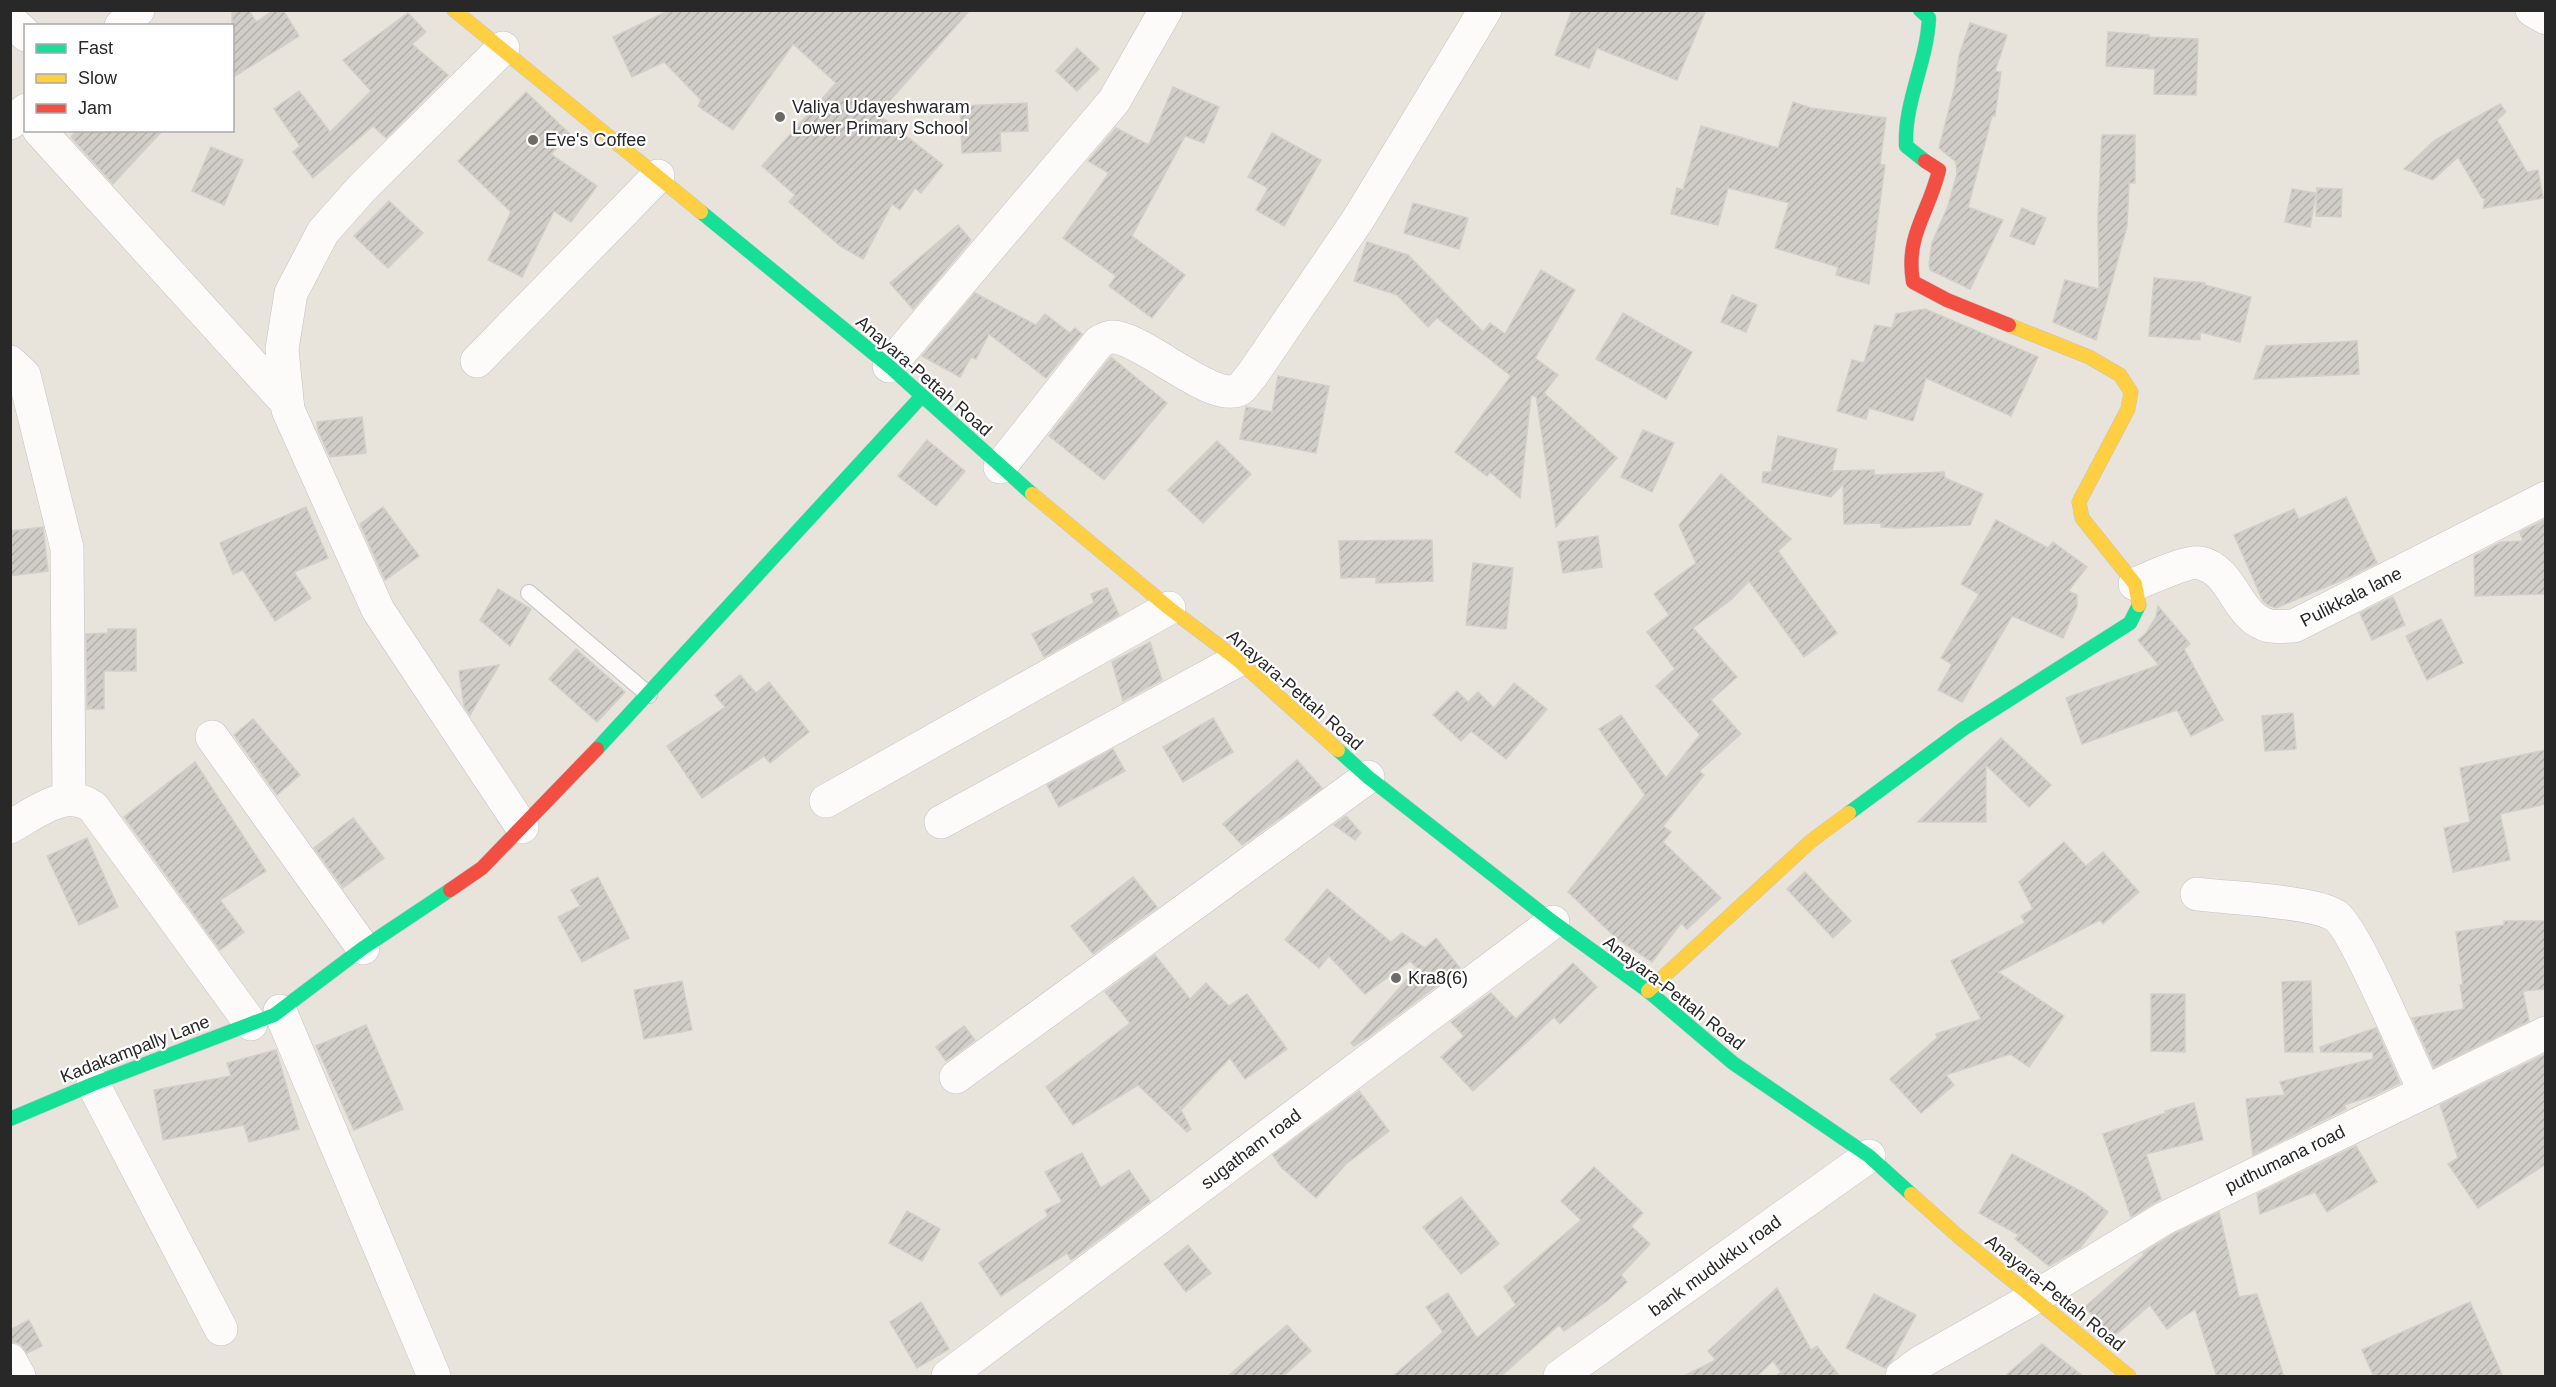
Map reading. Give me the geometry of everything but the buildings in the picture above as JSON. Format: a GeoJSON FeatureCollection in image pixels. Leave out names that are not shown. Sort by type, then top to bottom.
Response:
{"type":"FeatureCollection","features":[{"type":"Feature","properties":{"kind":"street"},"geometry":{"type":"LineString","coordinates":[[123,24],[138,10]]}},
{"type":"Feature","properties":{"kind":"street","name":"Anayara-Pettah Road"},"geometry":{"type":"LineString","coordinates":[[454,10],[889,366],[1000,467],[1169,609],[1238,660],[1368,777],[1553,922],[1648,992],[1733,1063],[1869,1156],[2032,1299],[2129,1377]]}},
{"type":"Feature","properties":{"kind":"street"},"geometry":{"type":"LineString","coordinates":[[889,366],[1114,101],[1166,10]]}},
{"type":"Feature","properties":{"kind":"street"},"geometry":{"type":"LineString","coordinates":[[1000,467],[1099,342],[1112,336],[1130,342],[1206,384],[1226,392],[1239,389],[1252,375],[1359,218],[1485,10]]}},
{"type":"Feature","properties":{"kind":"street"},"geometry":{"type":"LineString","coordinates":[[1648,992],[1811,841],[1963,729],[2130,622],[2140,607],[2135,584],[2082,518],[2079,502],[2128,409],[2131,392],[2120,375],[2089,357],[1947,300],[1913,282],[1908,265],[1909,247],[1937,182],[1939,170],[1906,146],[1905,126],[1928,37],[1929,18],[1920,10]]}},
{"type":"Feature","properties":{"kind":"street"},"geometry":{"type":"LineString","coordinates":[[2532,10],[2546,18]]}},
{"type":"Feature","properties":{"kind":"street"},"geometry":{"type":"LineString","coordinates":[[10,20],[24,32]]}},
{"type":"Feature","properties":{"kind":"street"},"geometry":{"type":"LineString","coordinates":[[503,48],[362,188],[324,232],[291,293],[282,349],[288,410],[378,610],[522,827]]}},
{"type":"Feature","properties":{"kind":"street"},"geometry":{"type":"LineString","coordinates":[[38,132],[287,403]]}},
{"type":"Feature","properties":{"kind":"street"},"geometry":{"type":"LineString","coordinates":[[477,361],[658,176]]}},
{"type":"Feature","properties":{"kind":"street"},"geometry":{"type":"LineString","coordinates":[[10,362],[24,375],[67,548],[69,799]]}},
{"type":"Feature","properties":{"kind":"street","name":"Kadakampally Lane"},"geometry":{"type":"LineString","coordinates":[[10,1119],[93,1084],[268,1017],[363,948],[482,868],[649,695],[921,397]]}},
{"type":"Feature","properties":{"kind":"street","name":"Pulikkala lane"},"geometry":{"type":"LineString","coordinates":[[2135,584],[2175,568],[2199,562],[2218,571],[2251,617],[2269,626],[2294,627],[2546,498]]}},
{"type":"Feature","properties":{"kind":"street"},"geometry":{"type":"LineString","coordinates":[[826,801],[1169,609]]}},
{"type":"Feature","properties":{"kind":"street"},"geometry":{"type":"LineString","coordinates":[[941,822],[1238,660]]}},
{"type":"Feature","properties":{"kind":"street"},"geometry":{"type":"LineString","coordinates":[[212,737],[363,948]]}},
{"type":"Feature","properties":{"kind":"street"},"geometry":{"type":"LineString","coordinates":[[956,1077],[1368,777]]}},
{"type":"Feature","properties":{"kind":"street"},"geometry":{"type":"LineString","coordinates":[[10,827],[54,802],[69,799],[84,801],[93,807],[268,1017],[434,1377]]}},
{"type":"Feature","properties":{"kind":"street"},"geometry":{"type":"LineString","coordinates":[[2197,894],[2310,906],[2337,917],[2354,942],[2425,1092]]}},
{"type":"Feature","properties":{"kind":"street","name":"sugatham road"},"geometry":{"type":"LineString","coordinates":[[948,1377],[1553,922]]}},
{"type":"Feature","properties":{"kind":"street","name":"puthumana road"},"geometry":{"type":"LineString","coordinates":[[1902,1377],[1921,1362],[2032,1299],[2163,1219],[2546,1033]]}},
{"type":"Feature","properties":{"kind":"street"},"geometry":{"type":"LineString","coordinates":[[93,1084],[221,1329]]}},
{"type":"Feature","properties":{"kind":"street","name":"bank mudukku road"},"geometry":{"type":"LineString","coordinates":[[1560,1377],[1869,1156]]}},
{"type":"Feature","properties":{"kind":"street"},"geometry":{"type":"LineString","coordinates":[[10,1360],[19,1377]]}},
{"type":"Feature","properties":{"kind":"lane"},"geometry":{"type":"LineString","coordinates":[[529,593],[649,695]]}},
{"type":"Feature","properties":{"kind":"traffic: fast"},"geometry":{"type":"LineString","coordinates":[[1920,10],[1929,18],[1924,50],[1908,114],[1906,146],[1925,161]]}},
{"type":"Feature","properties":{"kind":"traffic: fast"},"geometry":{"type":"LineString","coordinates":[[701,212],[889,366],[1032,494]]}},
{"type":"Feature","properties":{"kind":"traffic: fast"},"geometry":{"type":"LineString","coordinates":[[597,749],[921,397]]}},
{"type":"Feature","properties":{"kind":"traffic: fast"},"geometry":{"type":"LineString","coordinates":[[1849,813],[1963,729],[2130,623],[2139,605]]}},
{"type":"Feature","properties":{"kind":"traffic: fast"},"geometry":{"type":"LineString","coordinates":[[1338,750],[1368,777],[1553,922],[1648,991],[1733,1063],[1869,1156],[1911,1194]]}},
{"type":"Feature","properties":{"kind":"traffic: fast"},"geometry":{"type":"LineString","coordinates":[[10,1119],[93,1084],[274,1015],[363,948],[450,890]]}},
{"type":"Feature","properties":{"kind":"traffic: slow"},"geometry":{"type":"LineString","coordinates":[[454,10],[701,212]]}},
{"type":"Feature","properties":{"kind":"traffic: slow"},"geometry":{"type":"LineString","coordinates":[[2009,325],[2089,357],[2120,375],[2131,392],[2128,409],[2079,502],[2082,518],[2135,584],[2139,605]]}},
{"type":"Feature","properties":{"kind":"traffic: slow"},"geometry":{"type":"LineString","coordinates":[[1032,494],[1169,608],[1238,660],[1338,750]]}},
{"type":"Feature","properties":{"kind":"traffic: slow"},"geometry":{"type":"LineString","coordinates":[[1648,991],[1811,841],[1849,813]]}},
{"type":"Feature","properties":{"kind":"traffic: slow"},"geometry":{"type":"LineString","coordinates":[[1911,1194],[1959,1237],[2129,1376]]}},
{"type":"Feature","properties":{"kind":"traffic: jam"},"geometry":{"type":"LineString","coordinates":[[1925,161],[1939,170],[1915,237],[1911,265],[1913,282],[1947,300],[2009,325]]}},
{"type":"Feature","properties":{"kind":"traffic: jam"},"geometry":{"type":"LineString","coordinates":[[450,890],[482,868],[597,749]]}},
{"type":"Feature","properties":{"kind":"place","name":"Valiya Udayeshwaram Lower Primary School"},"geometry":{"type":"Point","coordinates":[780,117]}},
{"type":"Feature","properties":{"kind":"place","name":"Eve's Coffee"},"geometry":{"type":"Point","coordinates":[533,140]}},
{"type":"Feature","properties":{"kind":"place","name":"Kra8(6)"},"geometry":{"type":"Point","coordinates":[1396,978]}}]}
